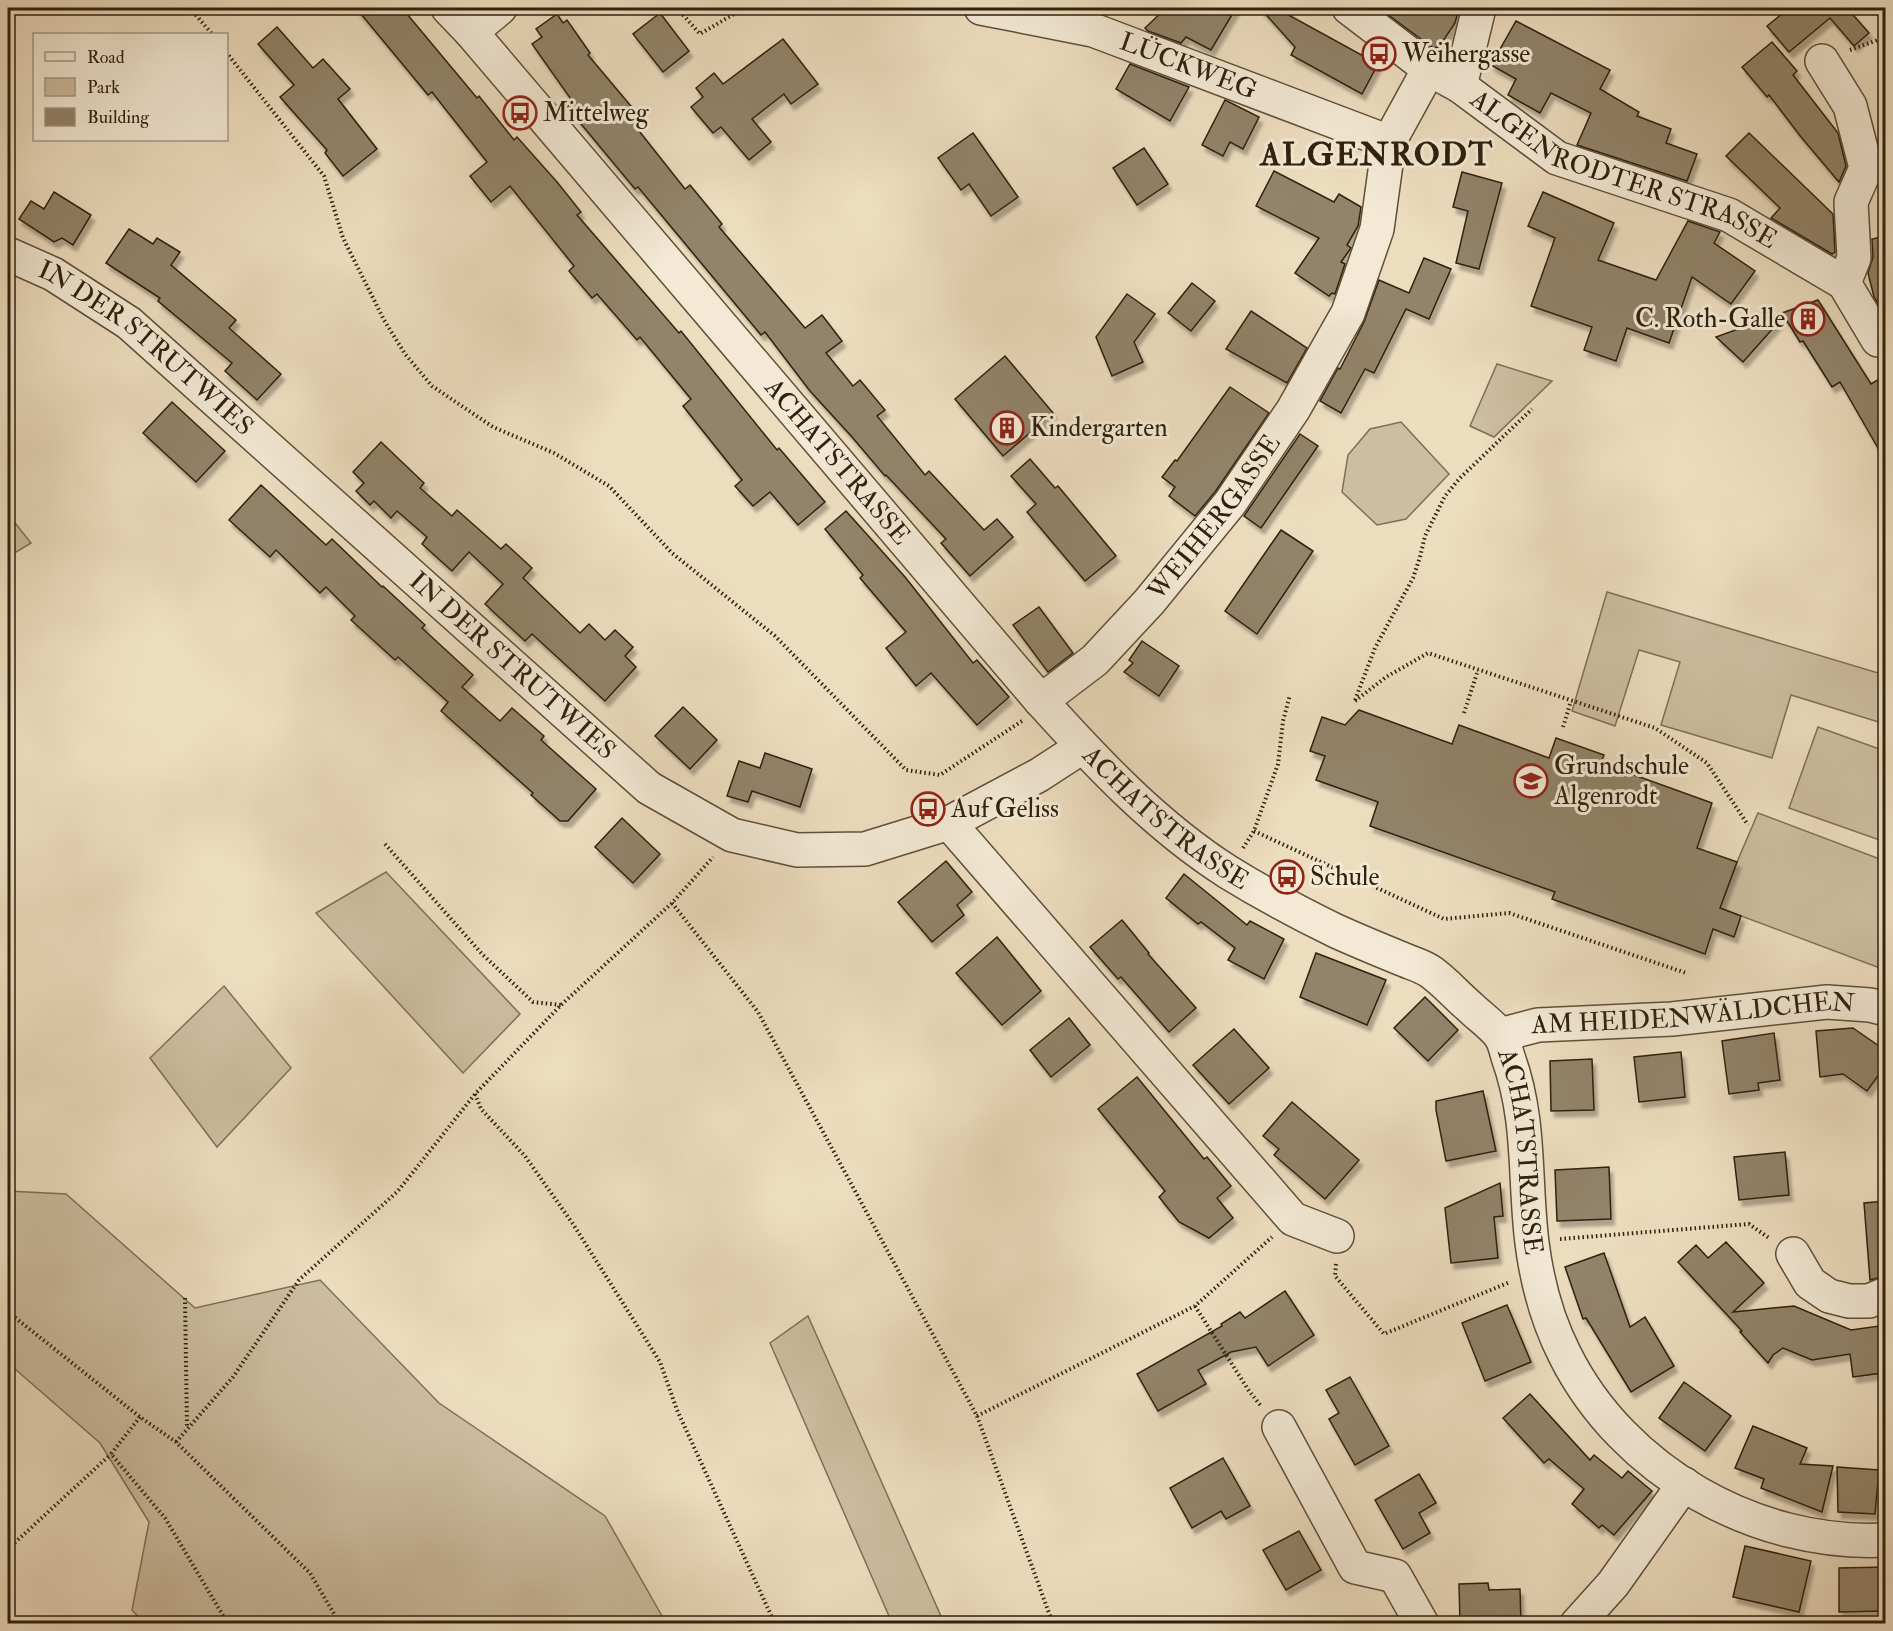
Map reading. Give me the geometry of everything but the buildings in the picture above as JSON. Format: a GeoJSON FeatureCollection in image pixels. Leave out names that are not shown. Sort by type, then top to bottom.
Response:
{"type":"FeatureCollection","features":[{"type":"Feature","properties":{"kind":"street","name":"ACHATSTRASSE"},"geometry":{"type":"LineString","coordinates":[[448,8],[471,32],[1082,747],[1185,842],[1275,899],[1337,931],[1430,971],[1500,1035],[1515,1076],[1521,1101],[1534,1256],[1542,1297],[1565,1356],[1597,1406],[1618,1431],[1661,1468],[1726,1508],[1785,1529],[1852,1539],[1886,1540]]}},
{"type":"Feature","properties":{"kind":"street"},"geometry":{"type":"LineString","coordinates":[[471,32],[500,8]]}},
{"type":"Feature","properties":{"kind":"street","name":"LÜCKWEG"},"geometry":{"type":"LineString","coordinates":[[981,8],[1093,30],[1389,142]]}},
{"type":"Feature","properties":{"kind":"street","name":"ALGENRODTER STRASSE"},"geometry":{"type":"LineString","coordinates":[[1349,8],[1429,69],[1460,86],[1557,158],[1730,215],[1844,283],[1883,343]]}},
{"type":"Feature","properties":{"kind":"street"},"geometry":{"type":"LineString","coordinates":[[1460,86],[1479,8]]}},
{"type":"Feature","properties":{"kind":"street"},"geometry":{"type":"LineString","coordinates":[[1822,61],[1850,106],[1866,168],[1851,202],[1854,258],[1844,283]]}},
{"type":"Feature","properties":{"kind":"street","name":"WEIHERGASSE"},"geometry":{"type":"LineString","coordinates":[[1041,701],[1095,660],[1149,602],[1230,503],[1293,410],[1348,313],[1377,229],[1389,142],[1429,69]]}},
{"type":"Feature","properties":{"kind":"street","name":"IN DER STRUTWIES"},"geometry":{"type":"LineString","coordinates":[[8,254],[53,274],[129,323],[649,788],[732,836],[798,850],[864,849],[949,823],[1039,776],[1082,747]]}},
{"type":"Feature","properties":{"kind":"street"},"geometry":{"type":"LineString","coordinates":[[949,823],[1293,1219],[1337,1236]]}},
{"type":"Feature","properties":{"kind":"street","name":"AM HEIDENWÄLDCHEN"},"geometry":{"type":"LineString","coordinates":[[1500,1035],[1538,1025],[1672,1019],[1827,1002],[1870,1005],[1886,1009]]}},
{"type":"Feature","properties":{"kind":"street"},"geometry":{"type":"LineString","coordinates":[[1793,1254],[1810,1283],[1829,1296],[1849,1301],[1869,1301],[1886,1294]]}},
{"type":"Feature","properties":{"kind":"street"},"geometry":{"type":"LineString","coordinates":[[1280,1427],[1355,1568],[1395,1576],[1422,1623]]}},
{"type":"Feature","properties":{"kind":"street"},"geometry":{"type":"LineString","coordinates":[[1577,1623],[1613,1584],[1684,1484]]}},
{"type":"Feature","properties":{"kind":"path"},"geometry":{"type":"LineString","coordinates":[[190,8],[211,33]]}},
{"type":"Feature","properties":{"kind":"path"},"geometry":{"type":"LineString","coordinates":[[677,8],[700,34],[744,8]]}},
{"type":"Feature","properties":{"kind":"path"},"geometry":{"type":"LineString","coordinates":[[1822,61],[1886,37]]}},
{"type":"Feature","properties":{"kind":"path"},"geometry":{"type":"LineString","coordinates":[[228,55],[324,176],[344,238],[384,321],[405,354],[432,386],[494,427],[554,453],[609,486],[672,553],[775,636],[906,770],[940,775],[1025,719],[1041,701]]}},
{"type":"Feature","properties":{"kind":"path"},"geometry":{"type":"LineString","coordinates":[[1532,410],[1460,478],[1445,496],[1425,536],[1413,578],[1375,648],[1355,701],[1386,677],[1428,653],[1655,728],[1707,763],[1748,825]]}},
{"type":"Feature","properties":{"kind":"path"},"geometry":{"type":"LineString","coordinates":[[1464,712],[1479,670]]}},
{"type":"Feature","properties":{"kind":"path"},"geometry":{"type":"LineString","coordinates":[[1228,871],[1254,831],[1278,765],[1283,722],[1290,695]]}},
{"type":"Feature","properties":{"kind":"path"},"geometry":{"type":"LineString","coordinates":[[1563,727],[1571,700]]}},
{"type":"Feature","properties":{"kind":"path"},"geometry":{"type":"LineString","coordinates":[[1254,831],[1444,919],[1509,913],[1686,973]]}},
{"type":"Feature","properties":{"kind":"path"},"geometry":{"type":"LineString","coordinates":[[176,1442],[233,1377],[299,1280],[398,1191],[475,1094],[561,1005],[672,903],[732,836]]}},
{"type":"Feature","properties":{"kind":"path"},"geometry":{"type":"LineString","coordinates":[[385,844],[482,954],[533,1002],[561,1005]]}},
{"type":"Feature","properties":{"kind":"path"},"geometry":{"type":"LineString","coordinates":[[672,903],[758,1012],[977,1416],[1053,1623]]}},
{"type":"Feature","properties":{"kind":"path"},"geometry":{"type":"LineString","coordinates":[[475,1094],[481,1109],[525,1156],[573,1224],[660,1362],[677,1410],[775,1623]]}},
{"type":"Feature","properties":{"kind":"path"},"geometry":{"type":"LineString","coordinates":[[1337,1236],[1335,1276],[1384,1334],[1534,1256],[1749,1224],[1793,1254]]}},
{"type":"Feature","properties":{"kind":"path"},"geometry":{"type":"LineString","coordinates":[[977,1416],[1195,1306],[1249,1258]]}},
{"type":"Feature","properties":{"kind":"path"},"geometry":{"type":"LineString","coordinates":[[185,1298],[187,1429]]}},
{"type":"Feature","properties":{"kind":"path"},"geometry":{"type":"LineString","coordinates":[[1195,1306],[1249,1391],[1280,1427]]}},
{"type":"Feature","properties":{"kind":"path"},"geometry":{"type":"LineString","coordinates":[[8,1312],[140,1417],[176,1442],[310,1573],[340,1623]]}},
{"type":"Feature","properties":{"kind":"path"},"geometry":{"type":"LineString","coordinates":[[8,1549],[111,1454],[140,1417]]}},
{"type":"Feature","properties":{"kind":"path"},"geometry":{"type":"LineString","coordinates":[[111,1454],[165,1518],[228,1623]]}},
{"type":"Feature","properties":{"kind":"green space"},"geometry":{"type":"Polygon","coordinates":[[[1497,364],[1552,381],[1494,437],[1470,426],[1497,364]]]}},
{"type":"Feature","properties":{"kind":"green space"},"geometry":{"type":"Polygon","coordinates":[[[1401,422],[1449,474],[1406,519],[1377,525],[1342,492],[1348,455],[1370,429],[1401,422]]]}},
{"type":"Feature","properties":{"kind":"green space"},"geometry":{"type":"Polygon","coordinates":[[[8,514],[31,543],[8,557],[8,514]]]}},
{"type":"Feature","properties":{"kind":"green space"},"geometry":{"type":"Polygon","coordinates":[[[1607,592],[1885,675],[1885,724],[1791,695],[1772,758],[1661,725],[1680,662],[1639,650],[1615,726],[1572,711],[1607,592]]]}},
{"type":"Feature","properties":{"kind":"green space"},"geometry":{"type":"Polygon","coordinates":[[[1818,727],[1885,751],[1885,842],[1789,808],[1818,727]]]}},
{"type":"Feature","properties":{"kind":"green space"},"geometry":{"type":"Polygon","coordinates":[[[1758,813],[1885,861],[1885,970],[1720,908],[1758,813]]]}},
{"type":"Feature","properties":{"kind":"green space"},"geometry":{"type":"Polygon","coordinates":[[[386,872],[520,1014],[463,1073],[316,913],[386,872]]]}},
{"type":"Feature","properties":{"kind":"green space"},"geometry":{"type":"Polygon","coordinates":[[[224,986],[291,1068],[217,1147],[150,1058],[224,986]]]}},
{"type":"Feature","properties":{"kind":"green space"},"geometry":{"type":"Polygon","coordinates":[[[8,1191],[66,1194],[195,1308],[320,1280],[439,1403],[605,1516],[666,1623],[144,1623],[132,1610],[149,1522],[100,1443],[8,1363],[8,1191]]]}},
{"type":"Feature","properties":{"kind":"green space"},"geometry":{"type":"Polygon","coordinates":[[[808,1316],[944,1623],[892,1623],[770,1343],[808,1316]]]}},
{"type":"Feature","properties":{"kind":"place","name":"Weihergasse"},"geometry":{"type":"Point","coordinates":[1379,54]}},
{"type":"Feature","properties":{"kind":"place","name":"Mittelweg"},"geometry":{"type":"Point","coordinates":[520,113]}},
{"type":"Feature","properties":{"kind":"place","name":"C. Roth-Galle"},"geometry":{"type":"Point","coordinates":[1808,319]}},
{"type":"Feature","properties":{"kind":"place","name":"Kindergarten"},"geometry":{"type":"Point","coordinates":[1007,428]}},
{"type":"Feature","properties":{"kind":"place","name":"Grundschule Algenrodt"},"geometry":{"type":"Point","coordinates":[1531,781]}},
{"type":"Feature","properties":{"kind":"place","name":"Auf Geliss"},"geometry":{"type":"Point","coordinates":[928,809]}},
{"type":"Feature","properties":{"kind":"place","name":"Schule"},"geometry":{"type":"Point","coordinates":[1287,877]}},
{"type":"Feature","properties":{"kind":"district","name":"ALGENRODT"},"geometry":{"type":"Point","coordinates":[1377,155]}}]}
